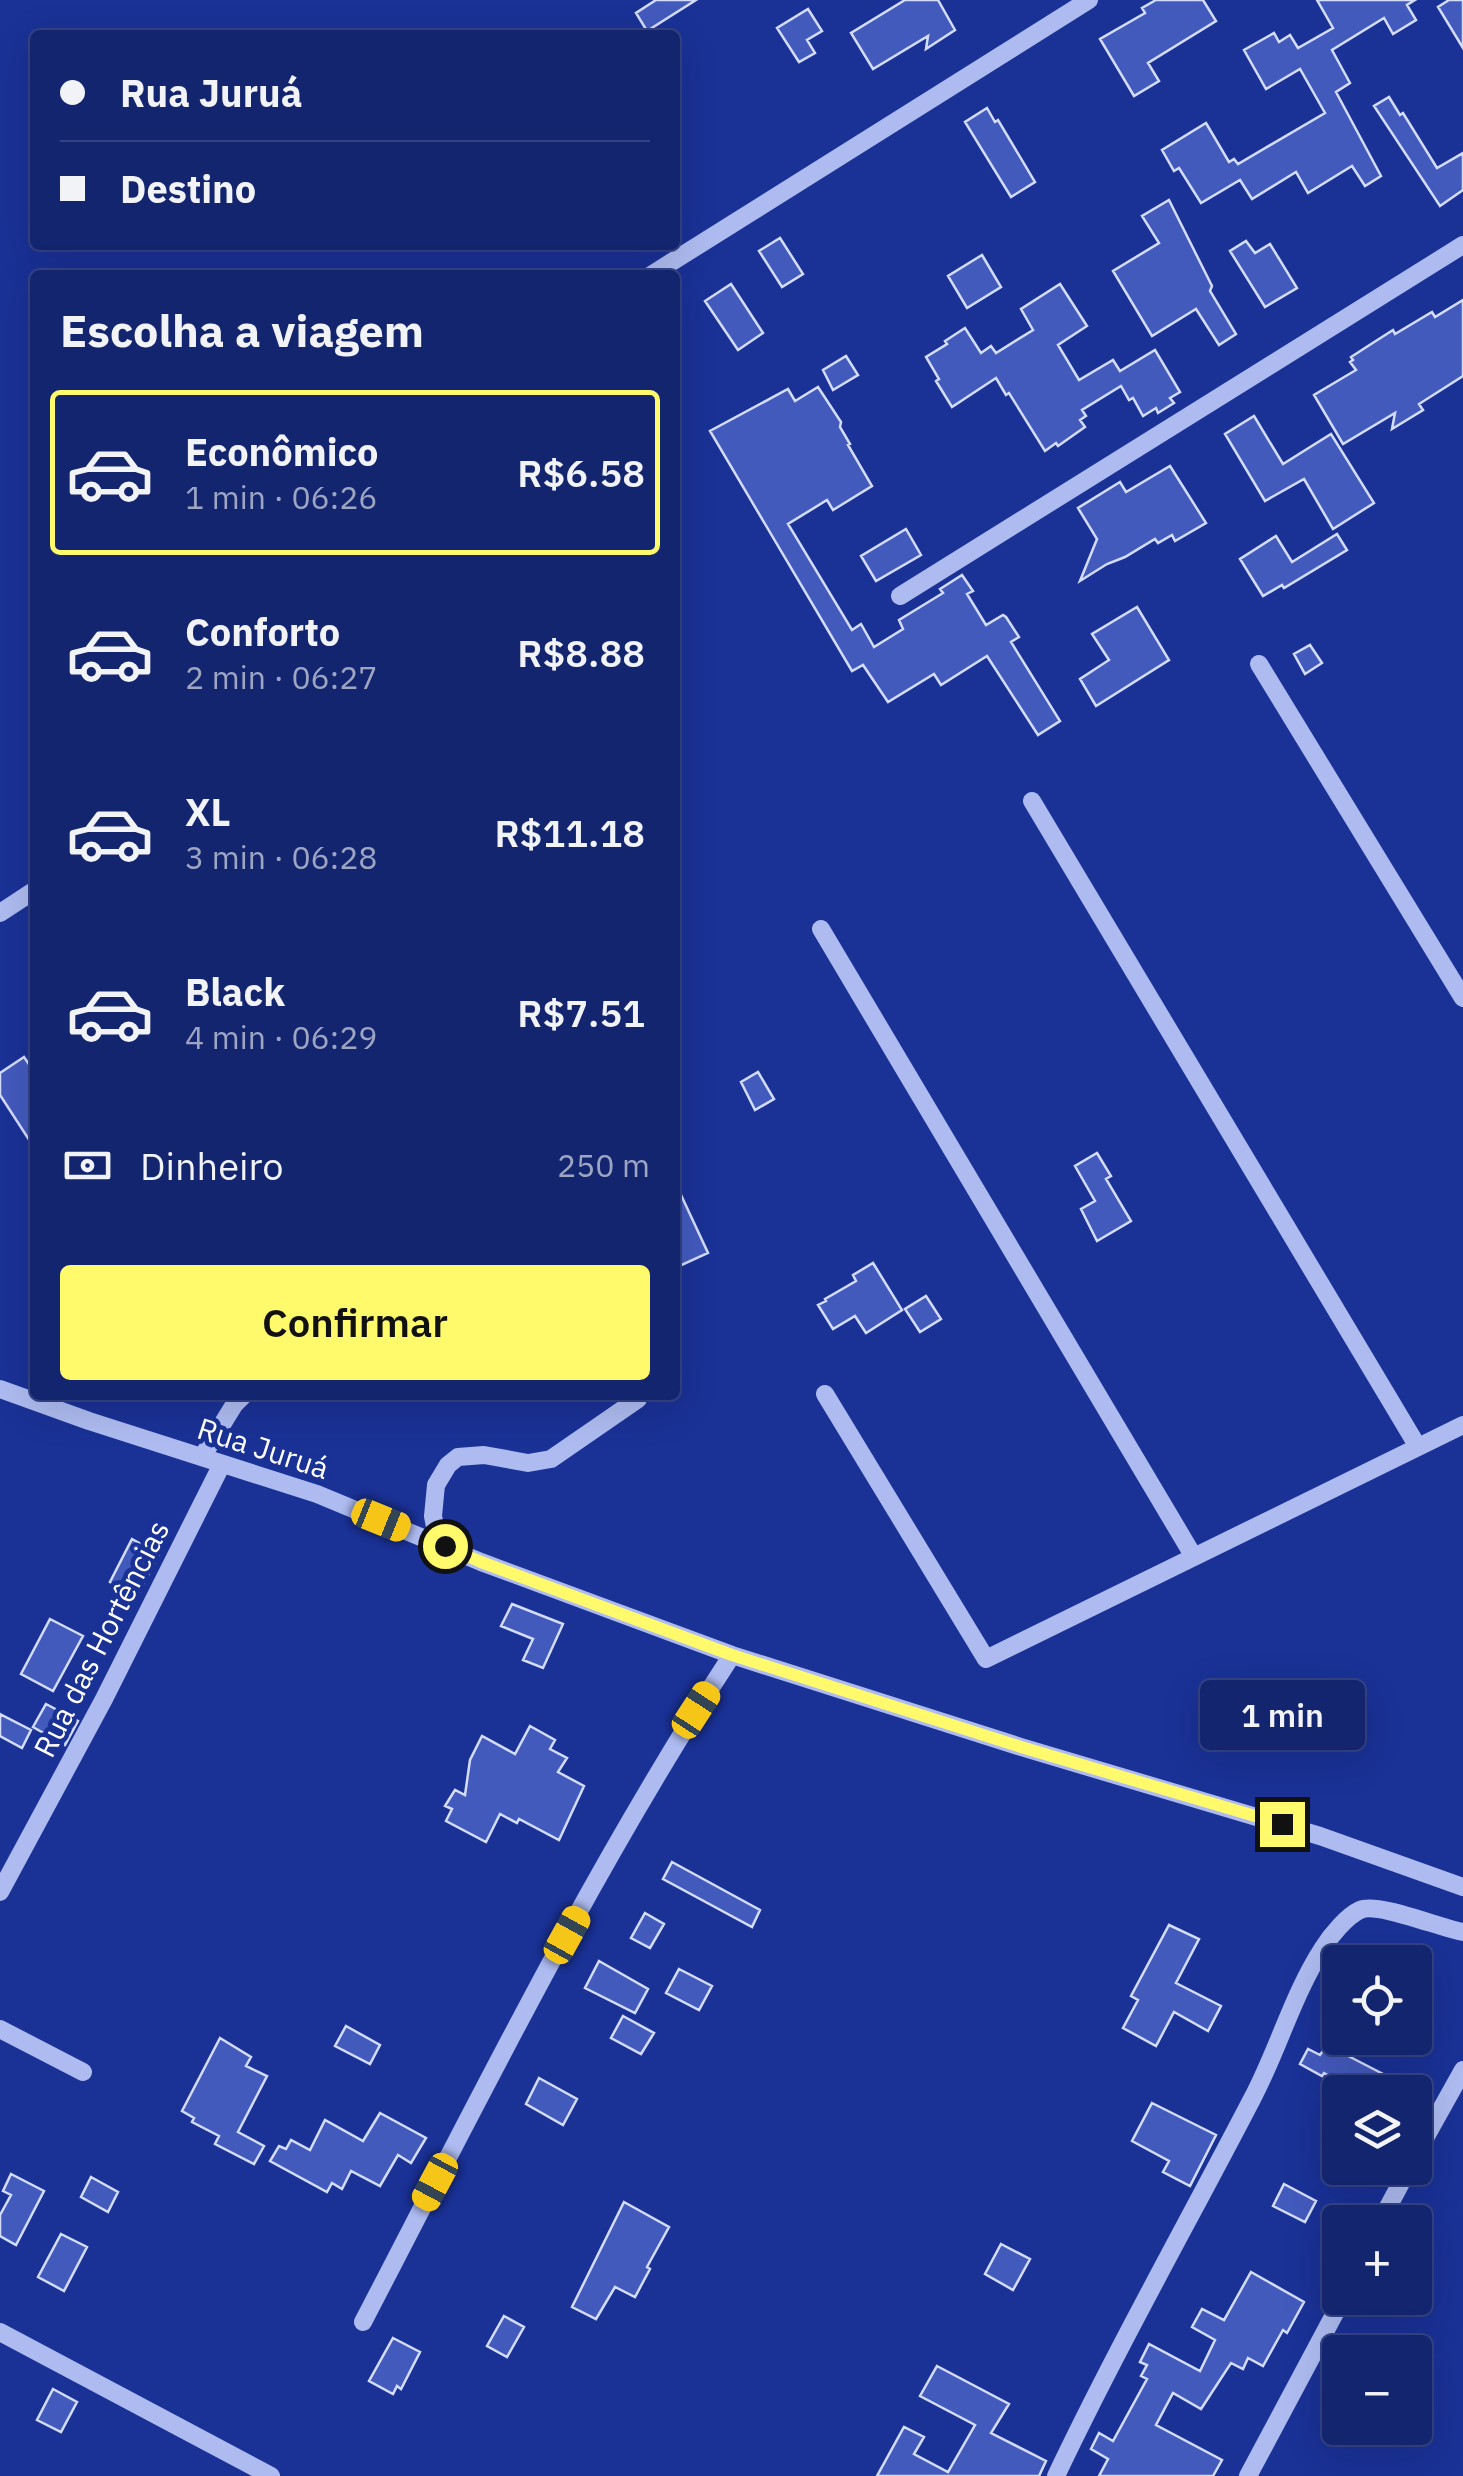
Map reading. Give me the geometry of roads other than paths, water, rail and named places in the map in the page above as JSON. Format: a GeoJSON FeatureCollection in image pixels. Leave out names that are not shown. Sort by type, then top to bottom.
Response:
{"type":"FeatureCollection","features":[{"type":"Feature","properties":{"kind":"street"},"geometry":{"type":"LineString","coordinates":[[658,270],[1088,0]]}},
{"type":"Feature","properties":{"kind":"street"},"geometry":{"type":"LineString","coordinates":[[900,596],[1463,245]]}},
{"type":"Feature","properties":{"kind":"street"},"geometry":{"type":"LineString","coordinates":[[1259,664],[1463,998]]}},
{"type":"Feature","properties":{"kind":"street"},"geometry":{"type":"LineString","coordinates":[[1032,801],[1418,1448]]}},
{"type":"Feature","properties":{"kind":"street"},"geometry":{"type":"LineString","coordinates":[[0,913],[30,893]]}},
{"type":"Feature","properties":{"kind":"street"},"geometry":{"type":"LineString","coordinates":[[821,929],[1194,1557]]}},
{"type":"Feature","properties":{"kind":"street","name":"Rua Juruá"},"geometry":{"type":"LineString","coordinates":[[0,1389],[88,1422],[317,1494],[481,1562],[732,1655],[1320,1836],[1463,1886]]}},
{"type":"Feature","properties":{"kind":"street"},"geometry":{"type":"LineString","coordinates":[[826,1394],[986,1659],[1463,1426]]}},
{"type":"Feature","properties":{"kind":"street"},"geometry":{"type":"LineString","coordinates":[[202,1458],[239,1400]]}},
{"type":"Feature","properties":{"kind":"street"},"geometry":{"type":"LineString","coordinates":[[445,1546],[436,1532],[433,1516],[436,1485],[458,1457],[484,1455],[528,1464],[551,1459],[637,1400]]}},
{"type":"Feature","properties":{"kind":"street","name":"Rua das Hortências"},"geometry":{"type":"LineString","coordinates":[[0,1892],[222,1464]]}},
{"type":"Feature","properties":{"kind":"street"},"geometry":{"type":"LineString","coordinates":[[363,2322],[530,2001],[678,1738],[732,1655]]}},
{"type":"Feature","properties":{"kind":"street"},"geometry":{"type":"LineString","coordinates":[[1056,2476],[1264,2077],[1309,1973],[1326,1944],[1352,1916],[1370,1908],[1463,1932]]}},
{"type":"Feature","properties":{"kind":"street"},"geometry":{"type":"LineString","coordinates":[[0,2029],[83,2072]]}},
{"type":"Feature","properties":{"kind":"street"},"geometry":{"type":"LineString","coordinates":[[1432,2126],[1463,2070]]}},
{"type":"Feature","properties":{"kind":"street"},"geometry":{"type":"LineString","coordinates":[[1248,2476],[1334,2315]]}},
{"type":"Feature","properties":{"kind":"street"},"geometry":{"type":"LineString","coordinates":[[0,2332],[271,2476]]}}]}
